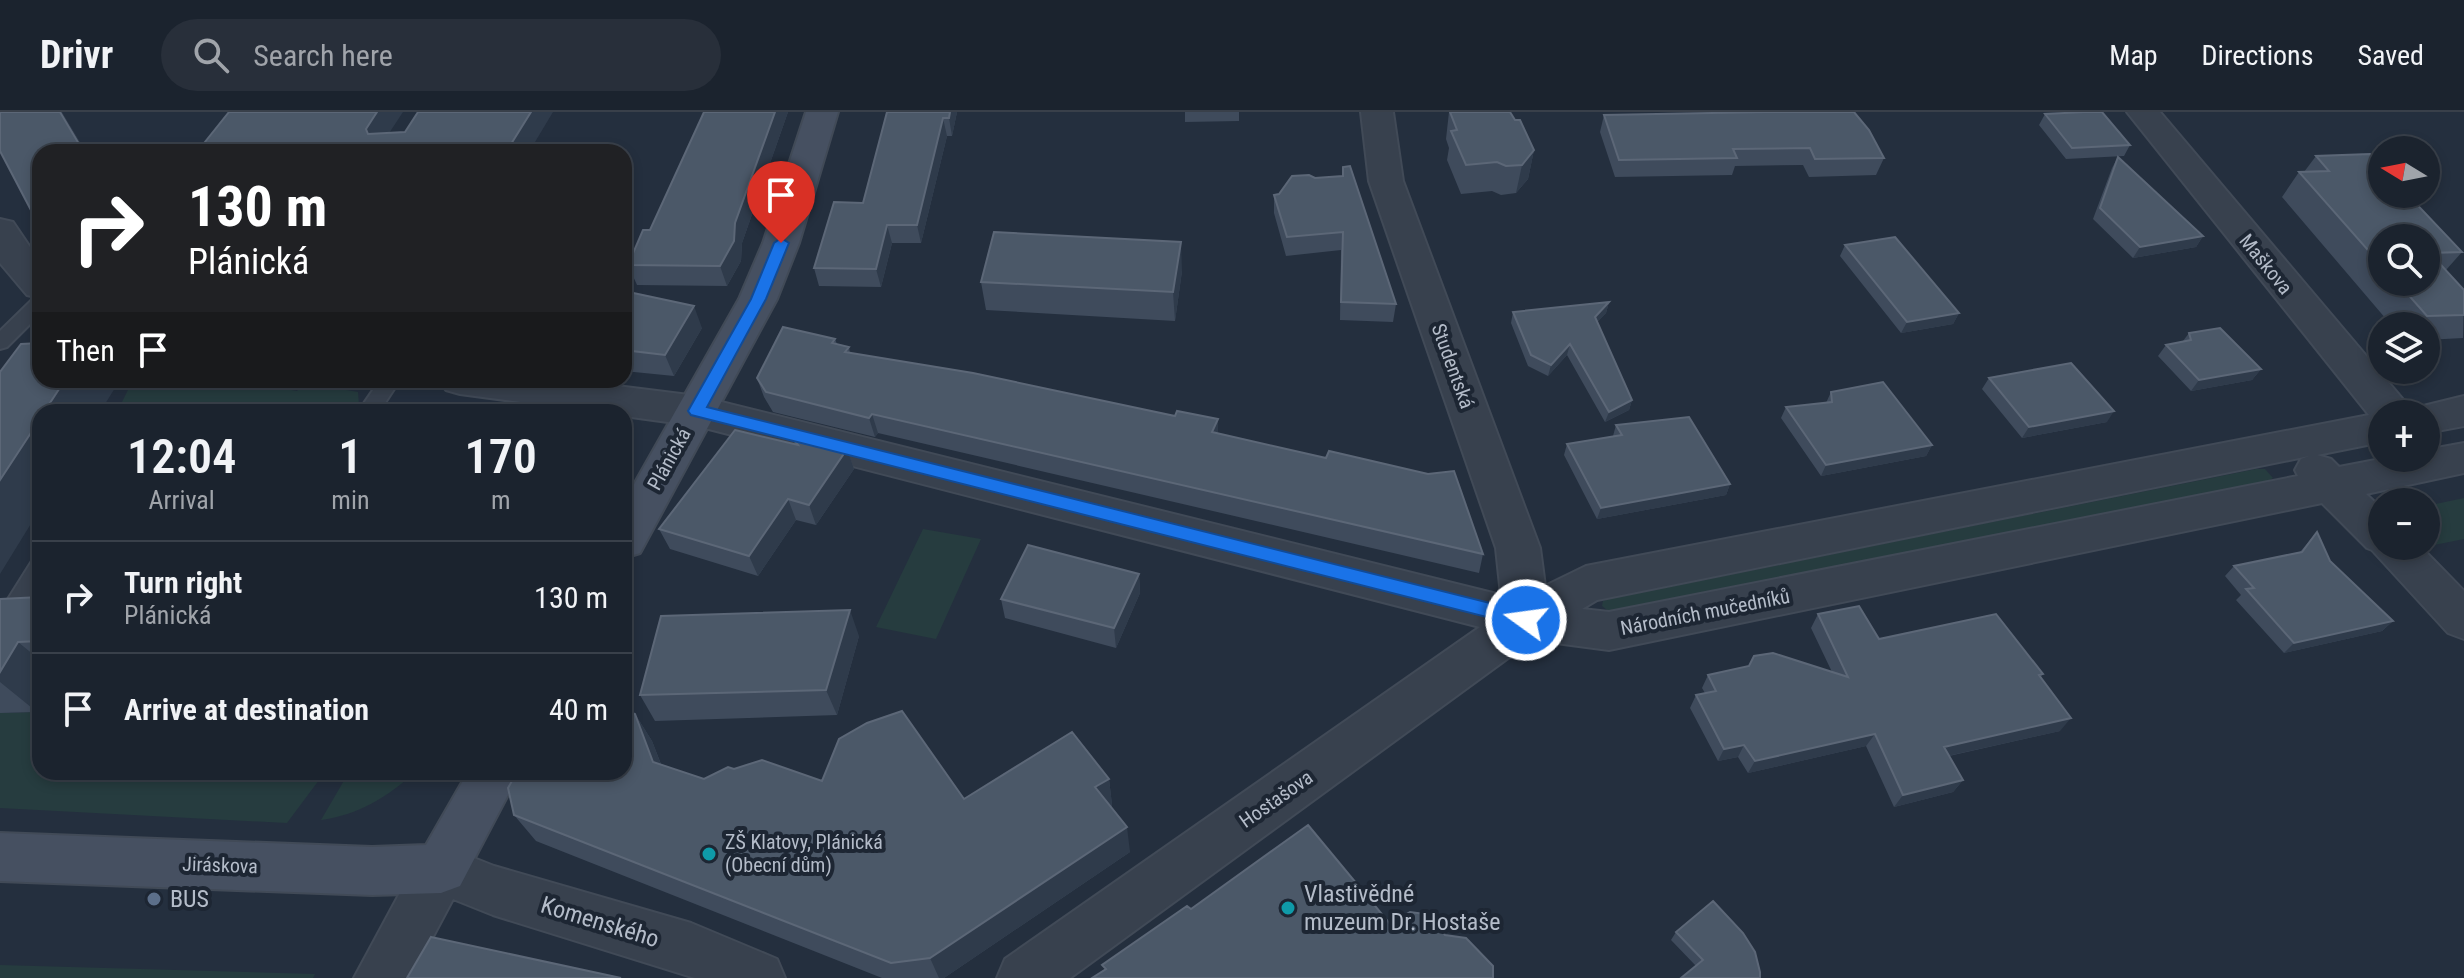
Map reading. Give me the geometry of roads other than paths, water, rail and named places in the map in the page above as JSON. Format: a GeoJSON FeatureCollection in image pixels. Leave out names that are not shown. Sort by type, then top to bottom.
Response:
{"type":"FeatureCollection","features":[{"type":"Feature","properties":{"kind":"main road","name":"Plánická"},"geometry":{"type":"LineString","coordinates":[[632,527],[758,299],[781,243],[822,112]]}},
{"type":"Feature","properties":{"kind":"main road"},"geometry":{"type":"LineString","coordinates":[[441,869],[491,780]]}},
{"type":"Feature","properties":{"kind":"main road","name":"Jiráskova"},"geometry":{"type":"LineString","coordinates":[[0,857],[372,871],[441,869]]}},
{"type":"Feature","properties":{"kind":"street","name":"Studentská"},"geometry":{"type":"LineString","coordinates":[[1377,112],[1386,181],[1518,548],[1526,620]]}},
{"type":"Feature","properties":{"kind":"street","name":"Maškova"},"geometry":{"type":"LineString","coordinates":[[2143,112],[2378,400]]}},
{"type":"Feature","properties":{"kind":"street"},"geometry":{"type":"LineString","coordinates":[[0,230],[14,256],[32,277]]}},
{"type":"Feature","properties":{"kind":"street","name":"Národních mučedníků"},"geometry":{"type":"LineString","coordinates":[[521,388],[697,411],[1526,620],[1609,631],[2332,485],[2445,455]]}},
{"type":"Feature","properties":{"kind":"street"},"geometry":{"type":"LineString","coordinates":[[2440,415],[2464,411]]}},
{"type":"Feature","properties":{"kind":"street"},"geometry":{"type":"LineString","coordinates":[[1526,620],[1586,584],[2368,430]]}},
{"type":"Feature","properties":{"kind":"street"},"geometry":{"type":"LineString","coordinates":[[2292,445],[2368,522]]}},
{"type":"Feature","properties":{"kind":"street"},"geometry":{"type":"LineString","coordinates":[[2406,560],[2464,620]]}},
{"type":"Feature","properties":{"kind":"street","name":"Hostašova"},"geometry":{"type":"LineString","coordinates":[[1025,978],[1526,620]]}},
{"type":"Feature","properties":{"kind":"street"},"geometry":{"type":"LineString","coordinates":[[382,978],[441,869]]}},
{"type":"Feature","properties":{"kind":"street","name":"Komenského"},"geometry":{"type":"LineString","coordinates":[[441,869],[493,890],[691,949],[757,978]]}},
{"type":"Feature","properties":{"kind":"lane"},"geometry":{"type":"LineString","coordinates":[[0,342],[32,311]]}},
{"type":"Feature","properties":{"kind":"lane"},"geometry":{"type":"LineString","coordinates":[[11,614],[32,580]]}},
{"type":"Feature","properties":{"kind":"place","name":"ZŠ Klatovy, Plánická (Obecní dům)"},"geometry":{"type":"Point","coordinates":[709,854]}},
{"type":"Feature","properties":{"kind":"place","name":"BUS"},"geometry":{"type":"Point","coordinates":[154,899]}},
{"type":"Feature","properties":{"kind":"place","name":"Vlastivědné muzeum Dr. Hostaše"},"geometry":{"type":"Point","coordinates":[1288,908]}}]}
